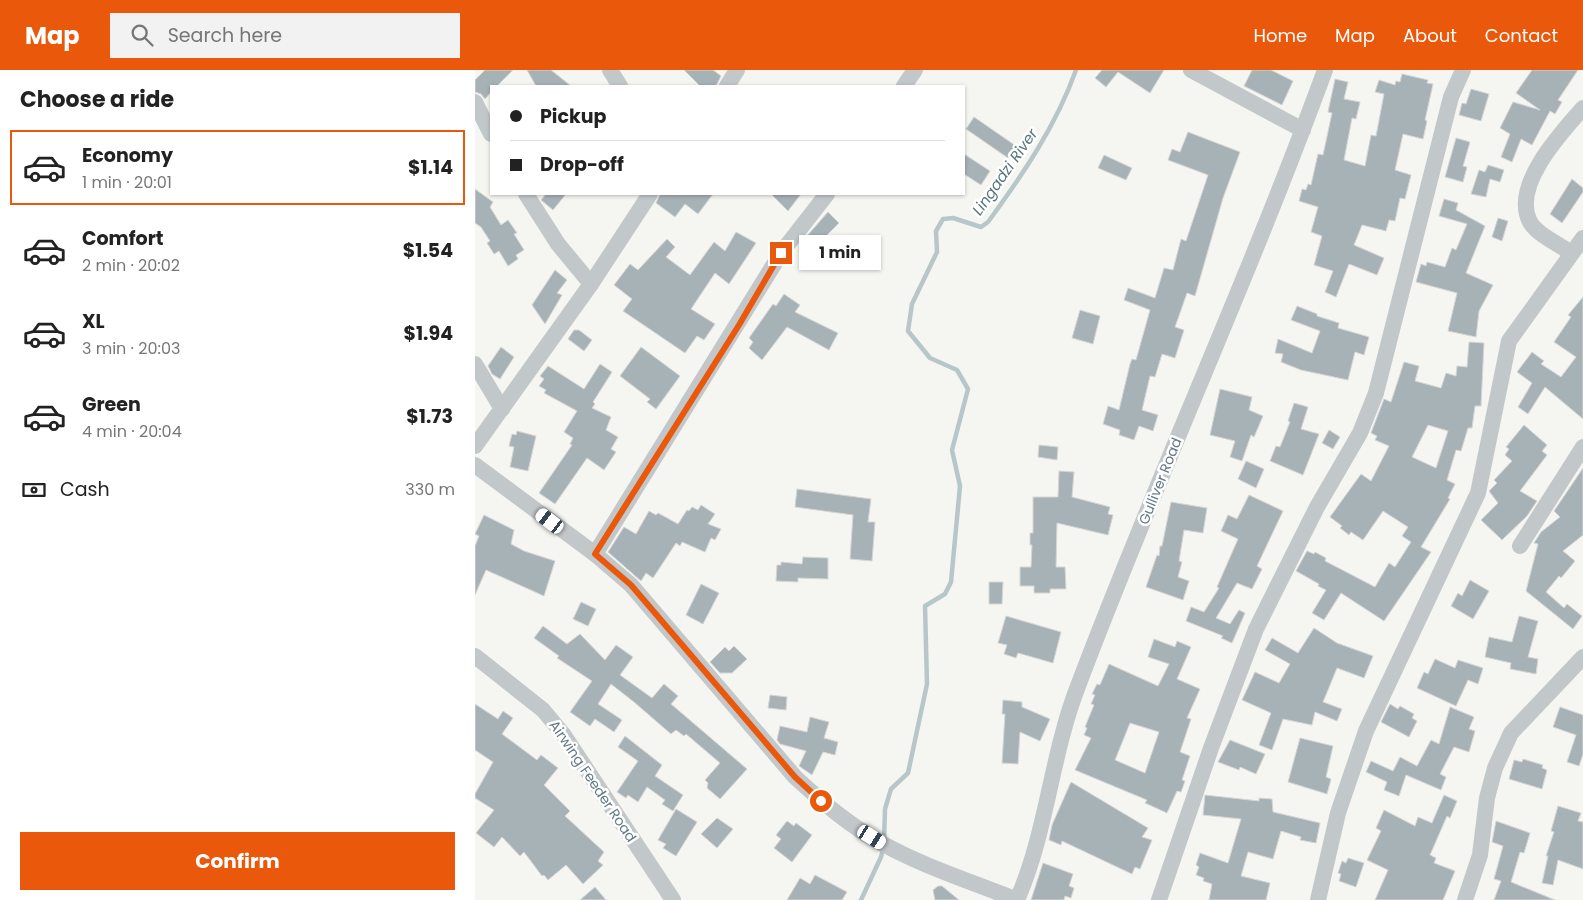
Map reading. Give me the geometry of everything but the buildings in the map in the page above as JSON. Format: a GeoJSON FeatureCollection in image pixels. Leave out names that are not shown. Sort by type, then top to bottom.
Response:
{"type":"FeatureCollection","features":[{"type":"Feature","properties":{"kind":"street"},"geometry":{"type":"LineString","coordinates":[[610,70],[619,85]]}},
{"type":"Feature","properties":{"kind":"street"},"geometry":{"type":"LineString","coordinates":[[728,85],[737,70]]}},
{"type":"Feature","properties":{"kind":"street"},"geometry":{"type":"LineString","coordinates":[[904,85],[915,70]]}},
{"type":"Feature","properties":{"kind":"street"},"geometry":{"type":"LineString","coordinates":[[1191,70],[1303,130]]}},
{"type":"Feature","properties":{"kind":"street","name":"Gulliver Road"},"geometry":{"type":"LineString","coordinates":[[1017,900],[1033,856],[1069,708],[1303,130],[1325,70]]}},
{"type":"Feature","properties":{"kind":"street"},"geometry":{"type":"LineString","coordinates":[[1159,900],[1211,748],[1256,629],[1317,507],[1360,433],[1376,393],[1451,97],[1463,70]]}},
{"type":"Feature","properties":{"kind":"street"},"geometry":{"type":"LineString","coordinates":[[475,102],[490,132]]}},
{"type":"Feature","properties":{"kind":"street"},"geometry":{"type":"LineString","coordinates":[[1571,253],[1529,222],[1525,205],[1530,185],[1540,163],[1559,135],[1583,108]]}},
{"type":"Feature","properties":{"kind":"street"},"geometry":{"type":"LineString","coordinates":[[527,195],[558,244],[591,284]]}},
{"type":"Feature","properties":{"kind":"street"},"geometry":{"type":"LineString","coordinates":[[475,446],[591,284],[649,195]]}},
{"type":"Feature","properties":{"kind":"street"},"geometry":{"type":"LineString","coordinates":[[595,554],[739,325],[781,253],[826,195]]}},
{"type":"Feature","properties":{"kind":"street"},"geometry":{"type":"LineString","coordinates":[[1318,900],[1338,813],[1366,731],[1478,493],[1509,341],[1583,238]]}},
{"type":"Feature","properties":{"kind":"street"},"geometry":{"type":"LineString","coordinates":[[475,364],[502,409]]}},
{"type":"Feature","properties":{"kind":"street"},"geometry":{"type":"LineString","coordinates":[[1520,546],[1583,447]]}},
{"type":"Feature","properties":{"kind":"street"},"geometry":{"type":"LineString","coordinates":[[475,465],[595,554],[631,585],[795,777],[821,801],[848,822],[884,844],[1017,900]]}},
{"type":"Feature","properties":{"kind":"street","name":"Airwing Feeder Road"},"geometry":{"type":"LineString","coordinates":[[475,656],[543,710],[563,734],[673,900]]}},
{"type":"Feature","properties":{"kind":"street"},"geometry":{"type":"LineString","coordinates":[[1465,900],[1480,855],[1487,798],[1495,768],[1511,733],[1583,657]]}},
{"type":"Feature","properties":{"kind":"waterway","name":"Lingadzi River"},"geometry":{"type":"LineString","coordinates":[[884,841],[885,809],[891,789],[908,773],[927,684],[925,606],[945,594],[951,582],[960,486],[952,450],[968,389],[957,370],[930,358],[908,331],[912,304],[937,252],[936,231],[943,219],[953,218],[981,227],[988,222],[1038,149],[1059,111],[1076,70]]}},
{"type":"Feature","properties":{"kind":"waterway","name":"Lingadzi River"},"geometry":{"type":"LineString","coordinates":[[861,900],[883,849]]}},
{"type":"Feature","properties":{"kind":"route"},"geometry":{"type":"LineString","coordinates":[[781,253],[739,325],[595,554],[631,585],[697,660],[765,743],[795,777],[821,801]]}}]}
